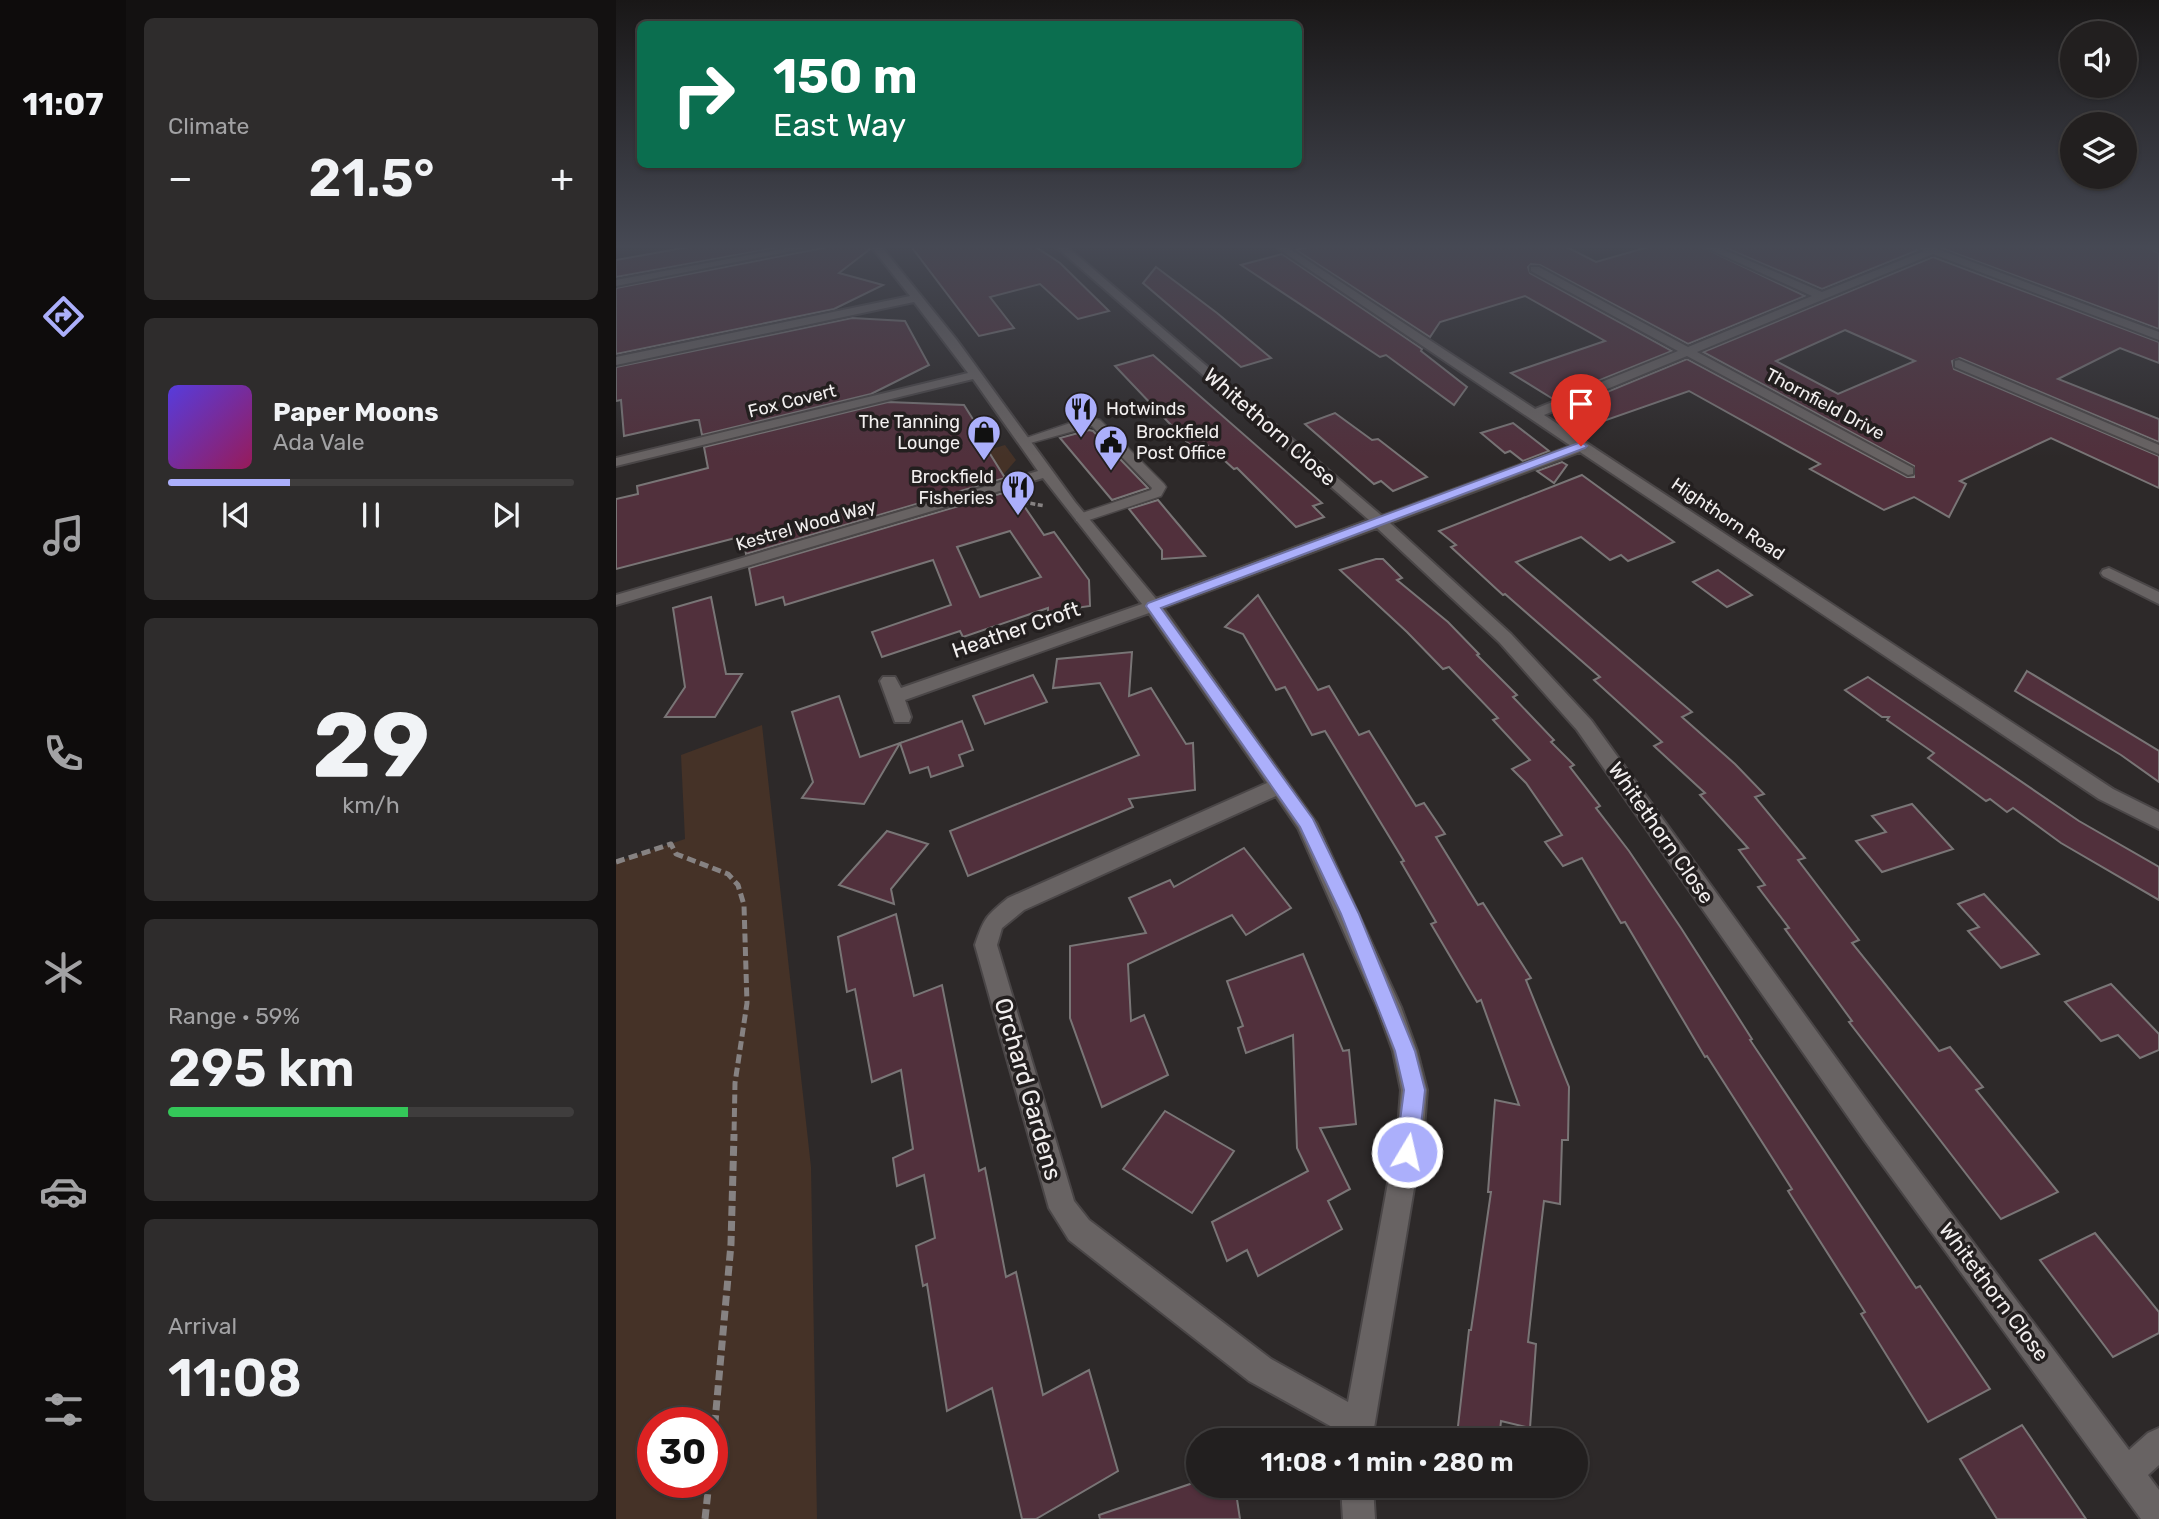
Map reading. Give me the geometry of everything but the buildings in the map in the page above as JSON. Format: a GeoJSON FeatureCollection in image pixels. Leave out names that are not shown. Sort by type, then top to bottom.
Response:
{"type":"FeatureCollection","features":[{"type":"Feature","properties":{"kind":"street"},"geometry":{"type":"LineString","coordinates":[[616,361],[832,316]]}},
{"type":"Feature","properties":{"kind":"street"},"geometry":{"type":"LineString","coordinates":[[931,316],[1046,473],[1153,606],[1307,824],[1355,926],[1402,1040],[1415,1090],[1411,1128],[1359,1428]]}},
{"type":"Feature","properties":{"kind":"street","name":"Whitethorn Close"},"geometry":{"type":"LineString","coordinates":[[1142,316],[1379,521],[1505,638],[1584,725],[1874,1132],[2159,1517]]}},
{"type":"Feature","properties":{"kind":"street","name":"Highthorn Road"},"geometry":{"type":"LineString","coordinates":[[1387,316],[2106,794],[2159,821]]}},
{"type":"Feature","properties":{"kind":"street","name":"Thornfield Drive"},"geometry":{"type":"LineString","coordinates":[[1622,316],[1907,471]]}},
{"type":"Feature","properties":{"kind":"street"},"geometry":{"type":"LineString","coordinates":[[1535,414],[1771,316]]}},
{"type":"Feature","properties":{"kind":"street"},"geometry":{"type":"LineString","coordinates":[[2104,316],[2159,337]]}},
{"type":"Feature","properties":{"kind":"street"},"geometry":{"type":"LineString","coordinates":[[1958,365],[2159,450]]}},
{"type":"Feature","properties":{"kind":"street","name":"Fox Covert"},"geometry":{"type":"LineString","coordinates":[[618,462],[975,374]]}},
{"type":"Feature","properties":{"kind":"street","name":"Heather Croft"},"geometry":{"type":"LineString","coordinates":[[901,718],[892,689],[1153,606],[1581,446]]}},
{"type":"Feature","properties":{"kind":"street","name":"Kestrel Wood Way"},"geometry":{"type":"LineString","coordinates":[[616,600],[1046,473]]}},
{"type":"Feature","properties":{"kind":"street"},"geometry":{"type":"LineString","coordinates":[[2109,573],[2159,599]]}},
{"type":"Feature","properties":{"kind":"street","name":"Orchard Gardens"},"geometry":{"type":"LineString","coordinates":[[1280,786],[1016,904],[993,923],[986,945],[1063,1208],[1079,1230],[1260,1370],[1350,1428]]}},
{"type":"Feature","properties":{"kind":"street"},"geometry":{"type":"LineString","coordinates":[[2128,1472],[2159,1444]]}},
{"type":"Feature","properties":{"kind":"street"},"geometry":{"type":"LineString","coordinates":[[1358,1498],[1359,1519]]}},
{"type":"Feature","properties":{"kind":"lane"},"geometry":{"type":"LineString","coordinates":[[1023,441],[1088,421],[1096,423],[1159,487],[1156,493],[1076,511]]}},
{"type":"Feature","properties":{"kind":"path"},"geometry":{"type":"LineString","coordinates":[[1001,487],[1010,499],[1076,511]]}},
{"type":"Feature","properties":{"kind":"path"},"geometry":{"type":"LineString","coordinates":[[616,862],[671,844],[676,854],[728,874],[738,885],[744,905],[747,1003],[735,1083],[731,1244],[716,1407]]}},
{"type":"Feature","properties":{"kind":"path"},"geometry":{"type":"LineString","coordinates":[[705,1519],[707,1498]]}},
{"type":"Feature","properties":{"kind":"shaded area"},"geometry":{"type":"Polygon","coordinates":[[[1005,445],[1016,460],[1003,475],[988,450],[1005,445]]]}},
{"type":"Feature","properties":{"kind":"shaded area"},"geometry":{"type":"Polygon","coordinates":[[[762,725],[811,1167],[817,1519],[616,1519],[616,862],[685,839],[681,755],[762,725]]]}},
{"type":"Feature","properties":{"kind":"place","name":"Hotwinds"},"geometry":{"type":"Point","coordinates":[1081,439]}},
{"type":"Feature","properties":{"kind":"place","name":"The Tanning Lounge"},"geometry":{"type":"Point","coordinates":[984,462]}},
{"type":"Feature","properties":{"kind":"place","name":"Brockfield Post Office"},"geometry":{"type":"Point","coordinates":[1111,472]}},
{"type":"Feature","properties":{"kind":"place","name":"Brockfield Fisheries"},"geometry":{"type":"Point","coordinates":[1018,517]}},
{"type":"Feature","properties":{"kind":"route"},"geometry":{"type":"LineString","coordinates":[[1407,1152],[1415,1090],[1405,1051],[1389,1007],[1350,914],[1307,824],[1153,606],[1581,446]]}}]}
